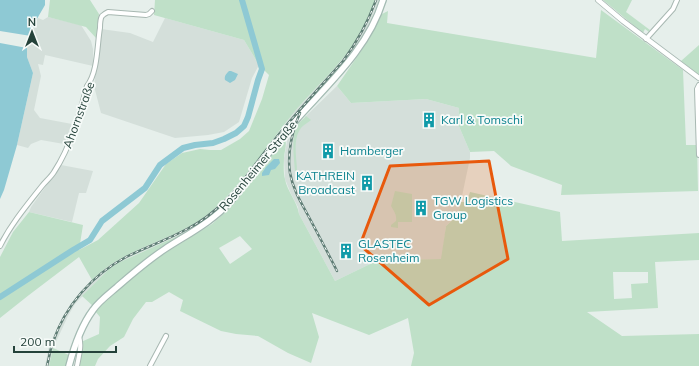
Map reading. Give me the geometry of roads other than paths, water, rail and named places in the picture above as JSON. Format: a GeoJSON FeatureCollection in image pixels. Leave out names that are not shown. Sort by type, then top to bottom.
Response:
{"type":"FeatureCollection","features":[{"type":"Feature","properties":{"kind":"main road","name":"Rosenheimer Straße"},"geometry":{"type":"LineString","coordinates":[[69,366],[72,354],[88,318],[94,309],[112,291],[157,255],[209,222],[223,210],[284,134],[351,60],[373,25],[384,0]]}},
{"type":"Feature","properties":{"kind":"street"},"geometry":{"type":"LineString","coordinates":[[598,0],[622,21],[699,78]]}},
{"type":"Feature","properties":{"kind":"street"},"geometry":{"type":"LineString","coordinates":[[646,39],[673,8],[677,0]]}},
{"type":"Feature","properties":{"kind":"street","name":"Ahornstraße"},"geometry":{"type":"LineString","coordinates":[[0,246],[6,234],[54,172],[69,146],[76,127],[87,86],[91,81],[95,68],[101,18],[108,12],[146,15],[152,11]]}},
{"type":"Feature","properties":{"kind":"street"},"geometry":{"type":"LineString","coordinates":[[699,85],[697,89],[699,155]]}},
{"type":"Feature","properties":{"kind":"street"},"geometry":{"type":"LineString","coordinates":[[77,366],[81,348],[80,336]]}},
{"type":"Feature","properties":{"kind":"street"},"geometry":{"type":"LineString","coordinates":[[150,366],[166,336]]}},
{"type":"Feature","properties":{"kind":"water"},"geometry":{"type":"Polygon","coordinates":[[[0,0],[45,0],[45,5],[34,24],[31,36],[0,31],[0,0]]]}},
{"type":"Feature","properties":{"kind":"water"},"geometry":{"type":"Polygon","coordinates":[[[0,43],[27,48],[27,57],[33,73],[17,145],[0,199],[0,43]]]}},
{"type":"Feature","properties":{"kind":"water"},"geometry":{"type":"Polygon","coordinates":[[[229,71],[238,74],[235,80],[230,83],[225,80],[229,71]]]}},
{"type":"Feature","properties":{"kind":"water"},"geometry":{"type":"Polygon","coordinates":[[[274,159],[279,159],[280,163],[275,169],[271,170],[269,175],[262,176],[262,173],[266,167],[274,159]]]}},
{"type":"Feature","properties":{"kind":"waterway"},"geometry":{"type":"LineString","coordinates":[[0,297],[90,240],[102,221],[145,188],[160,165],[183,148],[213,143],[236,133],[244,126],[262,69],[242,0]]}},
{"type":"Feature","properties":{"kind":"railway"},"geometry":{"type":"LineString","coordinates":[[47,366],[58,329],[72,304],[81,293],[91,282],[114,264],[126,257],[172,237],[192,226],[217,209],[239,186],[283,129],[343,61],[362,32],[376,0]]}},
{"type":"Feature","properties":{"kind":"railway"},"geometry":{"type":"LineString","coordinates":[[300,113],[290,150],[289,166],[291,179],[298,197],[337,271]]}},
{"type":"Feature","properties":{"kind":"place","name":"Karl & Tomschi"},"geometry":{"type":"Point","coordinates":[429,120]}},
{"type":"Feature","properties":{"kind":"place","name":"Hamberger"},"geometry":{"type":"Point","coordinates":[328,151]}},
{"type":"Feature","properties":{"kind":"place","name":"KATHREIN Broadcast"},"geometry":{"type":"Point","coordinates":[367,183]}},
{"type":"Feature","properties":{"kind":"place","name":"TGW Logistics Group"},"geometry":{"type":"Point","coordinates":[421,208]}},
{"type":"Feature","properties":{"kind":"place","name":"GLASTEC Rosenheim"},"geometry":{"type":"Point","coordinates":[346,251]}}]}
